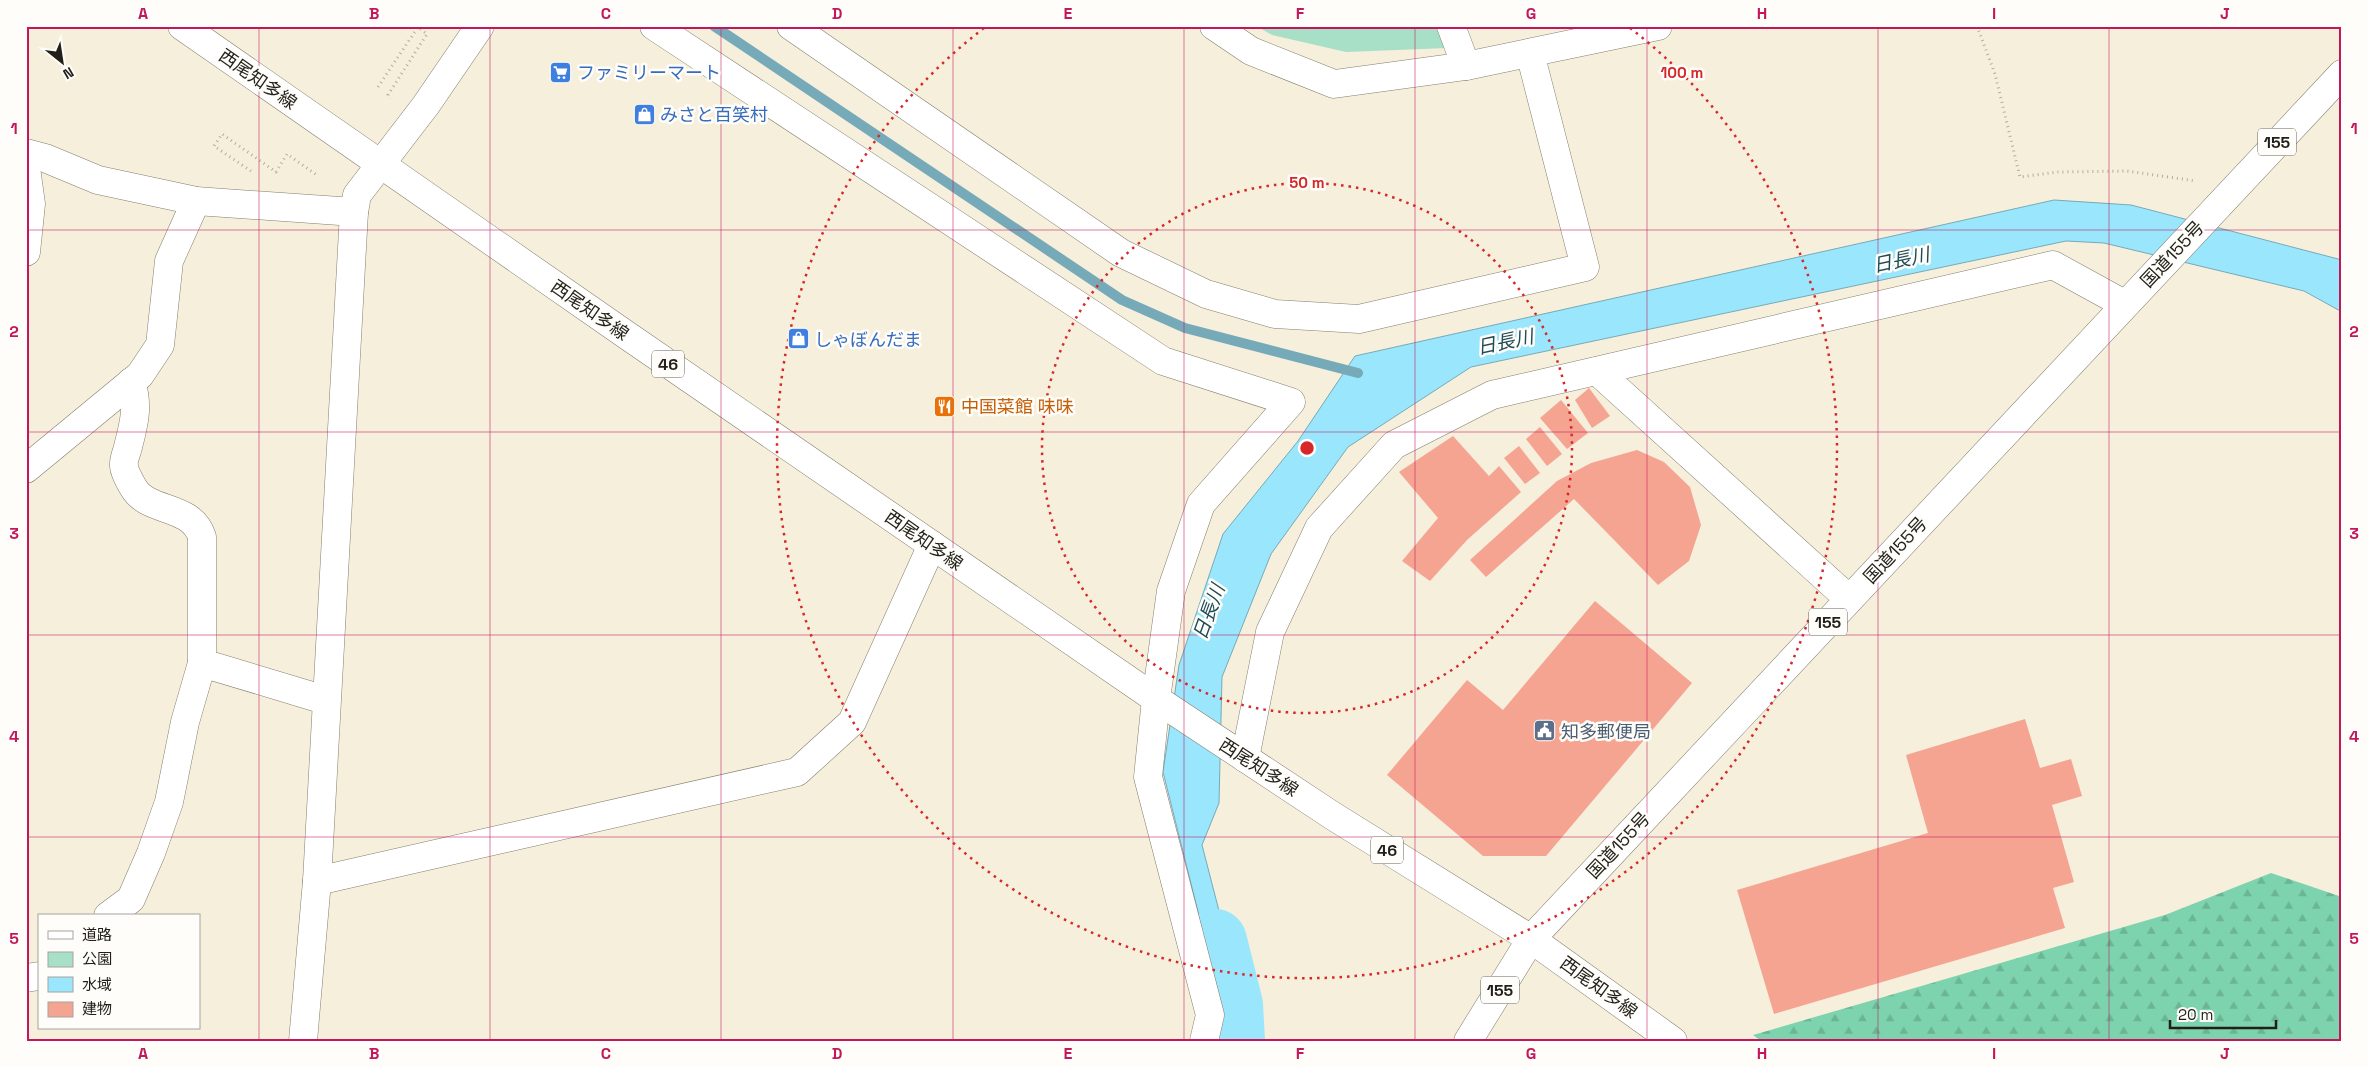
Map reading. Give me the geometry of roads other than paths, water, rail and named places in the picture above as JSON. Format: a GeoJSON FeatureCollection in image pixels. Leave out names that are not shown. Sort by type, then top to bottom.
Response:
{"type":"FeatureCollection","features":[{"type":"Feature","properties":{"kind":"main road","name":"西尾知多線"},"geometry":{"type":"LineString","coordinates":[[182,26],[1157,700],[1469,902],[1531,939],[1673,1041]]}},
{"type":"Feature","properties":{"kind":"main road"},"geometry":{"type":"LineString","coordinates":[[303,1041],[317,881],[325,700],[354,212],[357,195],[426,105],[480,26]]}},
{"type":"Feature","properties":{"kind":"main road"},"geometry":{"type":"LineString","coordinates":[[654,26],[1163,361],[1291,402],[1201,504],[1171,591],[1148,776],[1210,1015],[1204,1041]]}},
{"type":"Feature","properties":{"kind":"main road"},"geometry":{"type":"LineString","coordinates":[[791,26],[1121,253],[1206,294],[1275,314],[1359,320],[1585,267],[1530,53]]}},
{"type":"Feature","properties":{"kind":"main road"},"geometry":{"type":"LineString","coordinates":[[1214,26],[1251,51],[1334,84],[1466,66],[1658,26]]}},
{"type":"Feature","properties":{"kind":"main road"},"geometry":{"type":"LineString","coordinates":[[1452,26],[1466,66]]}},
{"type":"Feature","properties":{"kind":"main road","name":"国道155号"},"geometry":{"type":"LineString","coordinates":[[1468,1041],[1531,939],[2124,304],[2342,74]]}},
{"type":"Feature","properties":{"kind":"main road"},"geometry":{"type":"LineString","coordinates":[[26,154],[45,158],[98,180],[196,201],[354,212]]}},
{"type":"Feature","properties":{"kind":"main road"},"geometry":{"type":"LineString","coordinates":[[26,168],[31,204],[26,252]]}},
{"type":"Feature","properties":{"kind":"main road"},"geometry":{"type":"LineString","coordinates":[[26,469],[136,378],[160,345],[168,261],[196,201]]}},
{"type":"Feature","properties":{"kind":"main road"},"geometry":{"type":"LineString","coordinates":[[1244,757],[1270,632],[1319,528],[1394,446],[1492,395],[2053,265],[2124,304]]}},
{"type":"Feature","properties":{"kind":"main road"},"geometry":{"type":"LineString","coordinates":[[1597,371],[1849,599]]}},
{"type":"Feature","properties":{"kind":"main road"},"geometry":{"type":"LineString","coordinates":[[136,378],[147,380],[149,394],[142,440]]}},
{"type":"Feature","properties":{"kind":"main road"},"geometry":{"type":"LineString","coordinates":[[111,914],[131,899],[154,844],[169,802],[185,722],[202,663],[202,537],[199,526],[190,518],[146,500],[134,489],[124,466],[133,428],[136,378]]}},
{"type":"Feature","properties":{"kind":"main road"},"geometry":{"type":"LineString","coordinates":[[317,881],[797,772],[852,722],[932,545]]}},
{"type":"Feature","properties":{"kind":"main road"},"geometry":{"type":"LineString","coordinates":[[202,663],[325,700]]}},
{"type":"Feature","properties":{"kind":"water"},"geometry":{"type":"Polygon","coordinates":[[[2054,200],[2131,205],[2342,260],[2342,312],[2304,291],[2104,243],[2066,241],[1471,367],[1348,447],[1271,554],[1222,677],[1219,803],[1202,845],[1248,1023],[1227,1027],[1163,772],[1179,665],[1223,534],[1298,441],[1355,356],[2054,200]]]}},
{"type":"Feature","properties":{"kind":"waterway"},"geometry":{"type":"LineString","coordinates":[[714,26],[1122,300],[1185,328],[1358,373]]}},
{"type":"Feature","properties":{"kind":"waterway","name":"日長川"},"geometry":{"type":"LineString","coordinates":[[1215,941],[1231,1005],[1233,1041]]}},
{"type":"Feature","properties":{"kind":"place","name":"ファミリーマート"},"geometry":{"type":"Point","coordinates":[561,72]}},
{"type":"Feature","properties":{"kind":"place","name":"みさと百笑村"},"geometry":{"type":"Point","coordinates":[644,114]}},
{"type":"Feature","properties":{"kind":"place","name":"しゃぼんだま"},"geometry":{"type":"Point","coordinates":[798,339]}},
{"type":"Feature","properties":{"kind":"place","name":"中国菜館 味味"},"geometry":{"type":"Point","coordinates":[945,406]}},
{"type":"Feature","properties":{"kind":"place","name":"知多郵便局"},"geometry":{"type":"Point","coordinates":[1545,731]}}]}
